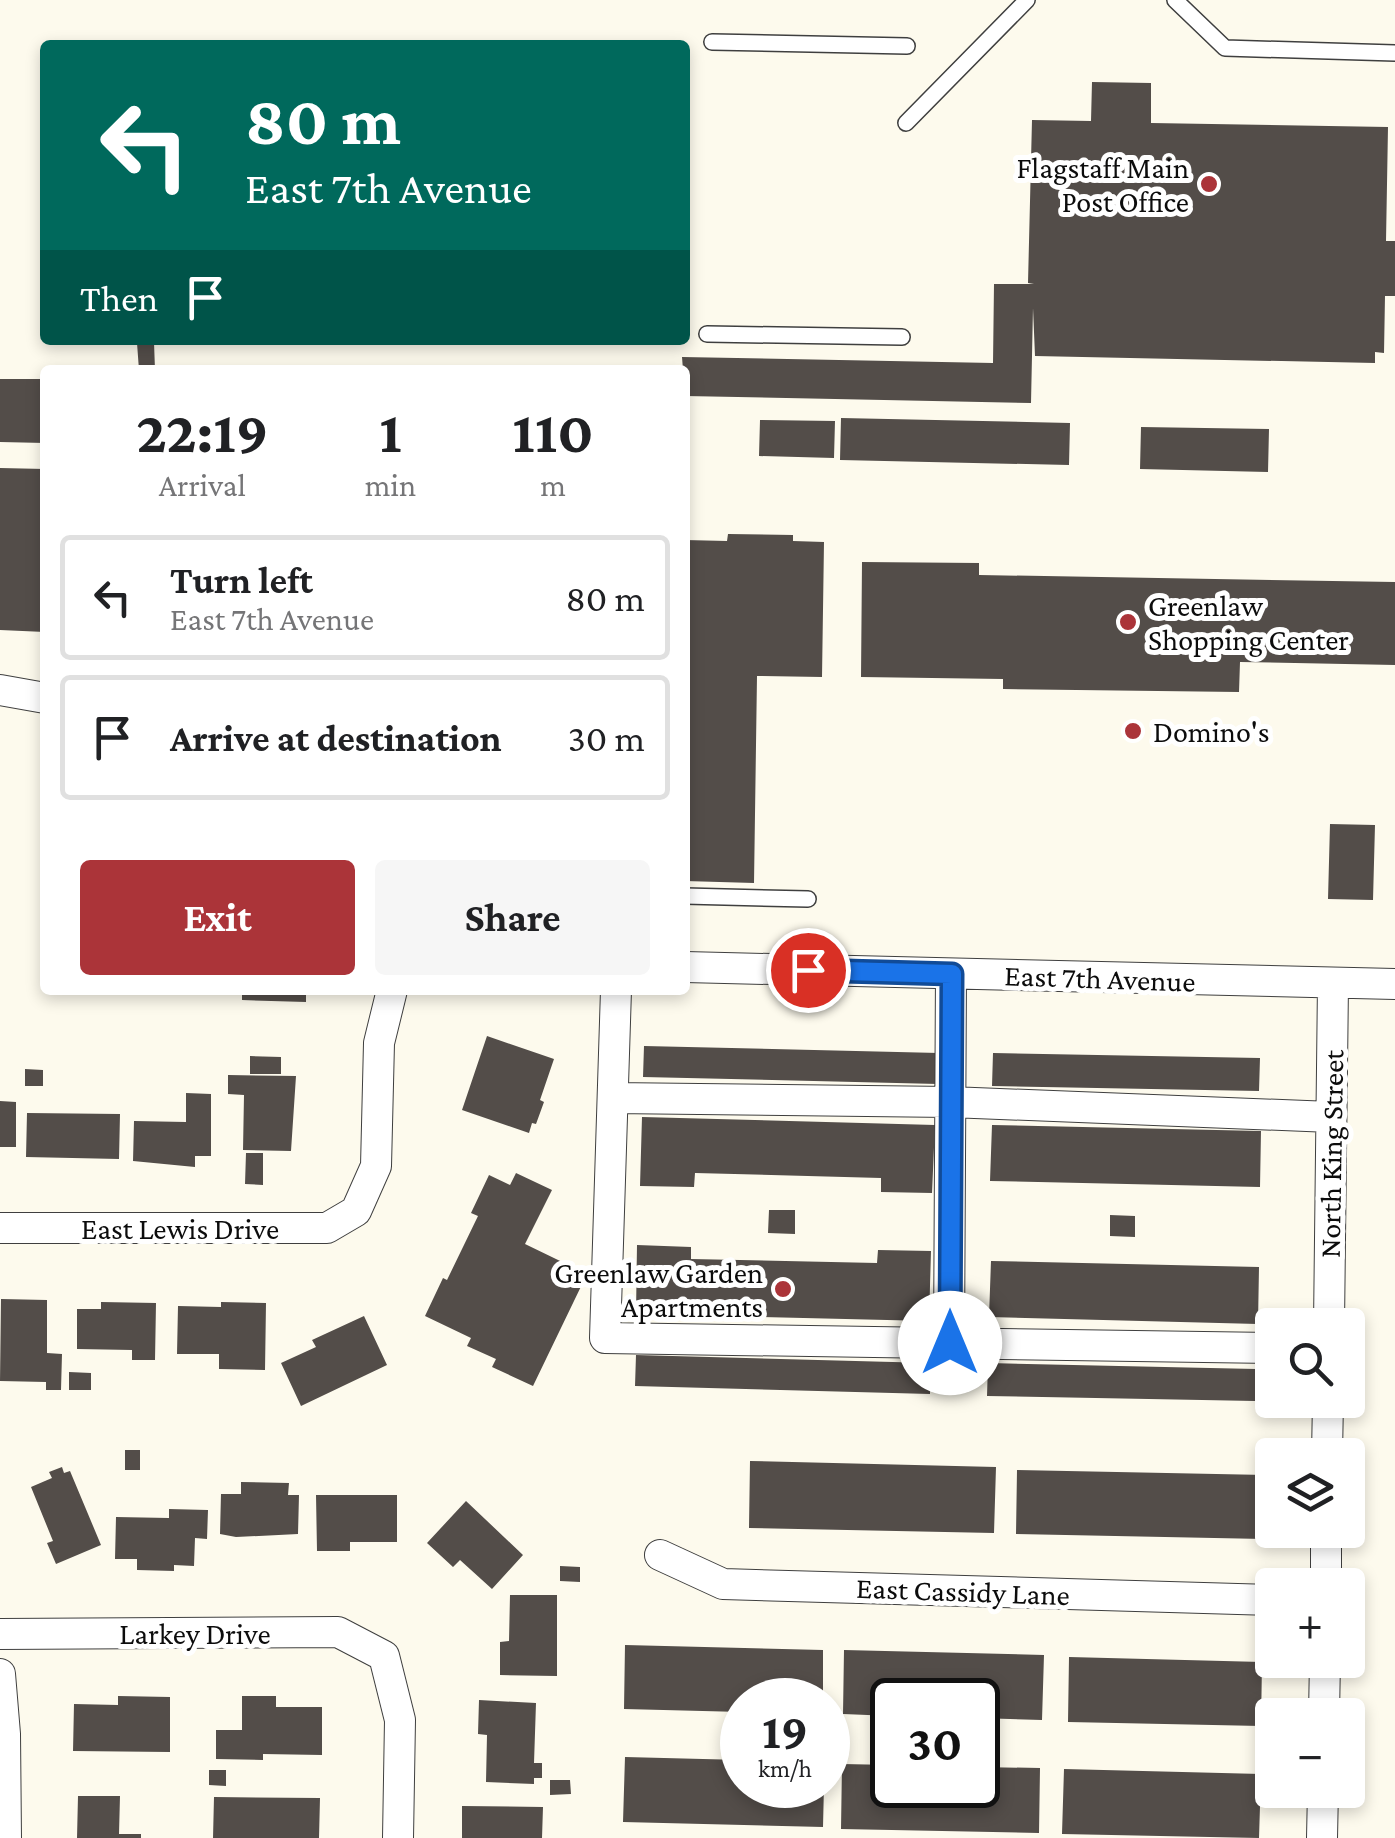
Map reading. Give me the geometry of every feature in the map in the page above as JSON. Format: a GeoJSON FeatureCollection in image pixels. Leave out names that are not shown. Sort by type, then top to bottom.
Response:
{"type":"FeatureCollection","features":[{"type":"Feature","properties":{"kind":"street"},"geometry":{"type":"LineString","coordinates":[[0,690],[40,697]]}},
{"type":"Feature","properties":{"kind":"street","name":"East 7th Avenue"},"geometry":{"type":"LineString","coordinates":[[690,967],[1395,984]]}},
{"type":"Feature","properties":{"kind":"street"},"geometry":{"type":"LineString","coordinates":[[950,1343],[952,974]]}},
{"type":"Feature","properties":{"kind":"street","name":"North King Street"},"geometry":{"type":"LineString","coordinates":[[1329,1308],[1333,984]]}},
{"type":"Feature","properties":{"kind":"street","name":"East Lewis Drive"},"geometry":{"type":"LineString","coordinates":[[0,1228],[327,1228],[356,1211],[376,1166],[379,1043],[391,995]]}},
{"type":"Feature","properties":{"kind":"street"},"geometry":{"type":"LineString","coordinates":[[616,995],[605,1338],[1255,1348]]}},
{"type":"Feature","properties":{"kind":"street"},"geometry":{"type":"LineString","coordinates":[[612,1098],[950,1102],[1331,1117]]}},
{"type":"Feature","properties":{"kind":"street","name":"East Cassidy Lane"},"geometry":{"type":"LineString","coordinates":[[660,1555],[723,1584],[1255,1600]]}},
{"type":"Feature","properties":{"kind":"street","name":"Larkey Drive"},"geometry":{"type":"LineString","coordinates":[[0,1634],[338,1632],[384,1656],[400,1720],[398,1838]]}},
{"type":"Feature","properties":{"kind":"street"},"geometry":{"type":"LineString","coordinates":[[0,1674],[6,1838]]}},
{"type":"Feature","properties":{"kind":"street"},"geometry":{"type":"LineString","coordinates":[[1322,1838],[1323,1808]]}},
{"type":"Feature","properties":{"kind":"lane"},"geometry":{"type":"LineString","coordinates":[[906,123],[1027,0]]}},
{"type":"Feature","properties":{"kind":"lane"},"geometry":{"type":"LineString","coordinates":[[1175,0],[1225,48],[1395,53]]}},
{"type":"Feature","properties":{"kind":"lane"},"geometry":{"type":"LineString","coordinates":[[712,42],[907,46]]}},
{"type":"Feature","properties":{"kind":"lane"},"geometry":{"type":"LineString","coordinates":[[706,334],[902,337]]}},
{"type":"Feature","properties":{"kind":"lane"},"geometry":{"type":"LineString","coordinates":[[690,896],[808,899]]}},
{"type":"Feature","properties":{"kind":"building","name":"Flagstaff Main Post Office"},"geometry":{"type":"Polygon","coordinates":[[[1092,82],[1151,83],[1151,123],[1388,127],[1386,241],[1395,241],[1395,296],[1385,296],[1384,353],[1375,352],[1375,363],[1035,356],[1033,308],[1031,403],[690,396],[690,365],[683,365],[682,357],[993,363],[994,284],[1034,284],[1028,283],[1032,120],[1091,121],[1092,82]]]}},
{"type":"Feature","properties":{"kind":"building"},"geometry":{"type":"Polygon","coordinates":[[[137,345],[154,345],[155,365],[139,365],[137,345]]]}},
{"type":"Feature","properties":{"kind":"building"},"geometry":{"type":"Polygon","coordinates":[[[0,379],[40,379],[40,443],[0,442],[0,379]]]}},
{"type":"Feature","properties":{"kind":"building"},"geometry":{"type":"Polygon","coordinates":[[[841,418],[1070,423],[1069,465],[840,460],[841,418]]]}},
{"type":"Feature","properties":{"kind":"building"},"geometry":{"type":"Polygon","coordinates":[[[760,420],[835,421],[834,458],[759,456],[760,420]]]}},
{"type":"Feature","properties":{"kind":"building"},"geometry":{"type":"Polygon","coordinates":[[[1141,427],[1269,429],[1268,472],[1140,469],[1141,427]]]}},
{"type":"Feature","properties":{"kind":"building"},"geometry":{"type":"Polygon","coordinates":[[[0,468],[40,469],[40,632],[0,630],[0,468]]]}},
{"type":"Feature","properties":{"kind":"building"},"geometry":{"type":"Polygon","coordinates":[[[728,534],[793,535],[793,541],[824,542],[822,677],[757,676],[754,883],[690,881],[690,540],[727,541],[728,534]]]}},
{"type":"Feature","properties":{"kind":"building","name":"Greenlaw Shopping Center"},"geometry":{"type":"Polygon","coordinates":[[[862,562],[979,563],[979,575],[1395,582],[1395,665],[1240,662],[1239,692],[1003,689],[1003,679],[861,677],[862,562]]]}},
{"type":"Feature","properties":{"kind":"building"},"geometry":{"type":"Polygon","coordinates":[[[1330,824],[1375,825],[1373,900],[1328,899],[1330,824]]]}},
{"type":"Feature","properties":{"kind":"building"},"geometry":{"type":"Polygon","coordinates":[[[242,995],[306,995],[306,1002],[242,1000],[242,995]]]}},
{"type":"Feature","properties":{"kind":"building"},"geometry":{"type":"Polygon","coordinates":[[[487,1036],[554,1059],[540,1100],[544,1102],[529,1133],[462,1110],[487,1036]]]}},
{"type":"Feature","properties":{"kind":"building"},"geometry":{"type":"Polygon","coordinates":[[[644,1046],[939,1053],[938,1084],[643,1077],[644,1046]]]}},
{"type":"Feature","properties":{"kind":"building"},"geometry":{"type":"Polygon","coordinates":[[[993,1053],[1260,1058],[1259,1091],[992,1086],[993,1053]]]}},
{"type":"Feature","properties":{"kind":"building"},"geometry":{"type":"Polygon","coordinates":[[[250,1056],[281,1057],[281,1074],[250,1074],[250,1056]]]}},
{"type":"Feature","properties":{"kind":"building"},"geometry":{"type":"Polygon","coordinates":[[[25,1069],[43,1070],[43,1086],[25,1086],[25,1069]]]}},
{"type":"Feature","properties":{"kind":"building"},"geometry":{"type":"Polygon","coordinates":[[[228,1075],[296,1076],[291,1151],[243,1150],[244,1095],[228,1094],[228,1075]]]}},
{"type":"Feature","properties":{"kind":"building"},"geometry":{"type":"Polygon","coordinates":[[[186,1093],[211,1094],[211,1156],[195,1156],[195,1167],[133,1161],[134,1121],[186,1122],[186,1093]]]}},
{"type":"Feature","properties":{"kind":"building"},"geometry":{"type":"Polygon","coordinates":[[[0,1101],[16,1102],[16,1147],[0,1147],[0,1101]]]}},
{"type":"Feature","properties":{"kind":"building"},"geometry":{"type":"Polygon","coordinates":[[[27,1113],[120,1114],[119,1159],[26,1157],[27,1113]]]}},
{"type":"Feature","properties":{"kind":"building","name":"Greenlaw Garden Apartments"},"geometry":{"type":"Polygon","coordinates":[[[642,1117],[935,1125],[932,1193],[881,1192],[881,1178],[695,1173],[694,1187],[640,1186],[642,1117]]]}},
{"type":"Feature","properties":{"kind":"building"},"geometry":{"type":"Polygon","coordinates":[[[992,1125],[1261,1131],[1260,1187],[990,1181],[992,1125]]]}},
{"type":"Feature","properties":{"kind":"building"},"geometry":{"type":"Polygon","coordinates":[[[246,1153],[263,1153],[263,1185],[245,1184],[246,1153]]]}},
{"type":"Feature","properties":{"kind":"building"},"geometry":{"type":"Polygon","coordinates":[[[516,1173],[552,1190],[525,1244],[587,1274],[533,1386],[492,1367],[496,1359],[467,1346],[471,1338],[425,1316],[478,1216],[471,1213],[489,1175],[510,1185],[516,1173]]]}},
{"type":"Feature","properties":{"kind":"building"},"geometry":{"type":"Polygon","coordinates":[[[769,1210],[795,1210],[795,1234],[768,1233],[769,1210]]]}},
{"type":"Feature","properties":{"kind":"building"},"geometry":{"type":"Polygon","coordinates":[[[1110,1215],[1135,1216],[1135,1237],[1110,1236],[1110,1215]]]}},
{"type":"Feature","properties":{"kind":"building","name":"Greenlaw Garden Apartments"},"geometry":{"type":"Polygon","coordinates":[[[637,1245],[691,1247],[691,1259],[877,1263],[878,1250],[931,1251],[929,1321],[636,1314],[637,1245]]]}},
{"type":"Feature","properties":{"kind":"building"},"geometry":{"type":"Polygon","coordinates":[[[991,1261],[1259,1267],[1255,1324],[989,1317],[991,1261]]]}},
{"type":"Feature","properties":{"kind":"building"},"geometry":{"type":"Polygon","coordinates":[[[1,1299],[47,1300],[47,1353],[62,1354],[61,1390],[46,1390],[46,1382],[0,1381],[1,1299]]]}},
{"type":"Feature","properties":{"kind":"building"},"geometry":{"type":"Polygon","coordinates":[[[101,1302],[156,1303],[155,1360],[132,1360],[132,1350],[77,1349],[77,1309],[101,1309],[101,1302]]]}},
{"type":"Feature","properties":{"kind":"building"},"geometry":{"type":"Polygon","coordinates":[[[221,1302],[266,1303],[265,1370],[219,1369],[219,1354],[177,1354],[178,1306],[221,1307],[221,1302]]]}},
{"type":"Feature","properties":{"kind":"building"},"geometry":{"type":"Polygon","coordinates":[[[364,1316],[387,1365],[301,1406],[281,1363],[316,1347],[312,1340],[364,1316]]]}},
{"type":"Feature","properties":{"kind":"building"},"geometry":{"type":"Polygon","coordinates":[[[636,1355],[930,1363],[930,1394],[635,1386],[636,1355]]]}},
{"type":"Feature","properties":{"kind":"building"},"geometry":{"type":"Polygon","coordinates":[[[988,1363],[1255,1369],[1255,1401],[987,1396],[988,1363]]]}},
{"type":"Feature","properties":{"kind":"building"},"geometry":{"type":"Polygon","coordinates":[[[69,1372],[91,1373],[91,1390],[69,1390],[69,1372]]]}},
{"type":"Feature","properties":{"kind":"building"},"geometry":{"type":"Polygon","coordinates":[[[125,1450],[140,1450],[140,1470],[125,1470],[125,1450]]]}},
{"type":"Feature","properties":{"kind":"building"},"geometry":{"type":"Polygon","coordinates":[[[750,1461],[996,1467],[994,1533],[749,1528],[750,1461]]]}},
{"type":"Feature","properties":{"kind":"building"},"geometry":{"type":"Polygon","coordinates":[[[62,1467],[64,1473],[70,1471],[101,1545],[56,1564],[47,1543],[53,1541],[31,1487],[52,1478],[49,1472],[62,1467]]]}},
{"type":"Feature","properties":{"kind":"building"},"geometry":{"type":"Polygon","coordinates":[[[1017,1470],[1255,1475],[1255,1539],[1016,1534],[1017,1470]]]}},
{"type":"Feature","properties":{"kind":"building"},"geometry":{"type":"Polygon","coordinates":[[[241,1482],[289,1483],[288,1495],[299,1495],[298,1534],[220,1534],[221,1494],[241,1494],[241,1482]]]}},
{"type":"Feature","properties":{"kind":"building"},"geometry":{"type":"Polygon","coordinates":[[[316,1495],[397,1495],[397,1542],[350,1542],[350,1551],[317,1551],[316,1495]]]}},
{"type":"Feature","properties":{"kind":"building"},"geometry":{"type":"Polygon","coordinates":[[[466,1501],[523,1555],[492,1589],[460,1560],[453,1567],[427,1543],[466,1501]]]}},
{"type":"Feature","properties":{"kind":"building"},"geometry":{"type":"Polygon","coordinates":[[[169,1509],[208,1510],[207,1539],[195,1538],[194,1566],[174,1565],[174,1571],[137,1570],[137,1559],[115,1559],[116,1517],[169,1518],[169,1509]]]}},
{"type":"Feature","properties":{"kind":"building"},"geometry":{"type":"Polygon","coordinates":[[[560,1566],[580,1567],[580,1582],[560,1581],[560,1566]]]}},
{"type":"Feature","properties":{"kind":"building"},"geometry":{"type":"Polygon","coordinates":[[[510,1595],[557,1595],[557,1676],[500,1675],[500,1642],[509,1641],[510,1595]]]}},
{"type":"Feature","properties":{"kind":"building"},"geometry":{"type":"Polygon","coordinates":[[[625,1645],[823,1650],[823,1678],[720,1678],[720,1711],[624,1709],[625,1645]]]}},
{"type":"Feature","properties":{"kind":"building"},"geometry":{"type":"Polygon","coordinates":[[[844,1650],[1044,1655],[1042,1720],[1000,1719],[1000,1678],[870,1678],[870,1715],[850,1714],[850,1678],[844,1678],[844,1650]]]}},
{"type":"Feature","properties":{"kind":"building"},"geometry":{"type":"Polygon","coordinates":[[[1069,1657],[1255,1662],[1255,1678],[1262,1678],[1261,1698],[1255,1698],[1255,1726],[1068,1722],[1069,1657]]]}},
{"type":"Feature","properties":{"kind":"building"},"geometry":{"type":"Polygon","coordinates":[[[118,1696],[170,1697],[170,1752],[73,1751],[74,1704],[118,1705],[118,1696]]]}},
{"type":"Feature","properties":{"kind":"building"},"geometry":{"type":"Polygon","coordinates":[[[242,1696],[276,1696],[276,1707],[322,1707],[322,1755],[263,1754],[263,1760],[216,1759],[216,1730],[242,1730],[242,1696]]]}},
{"type":"Feature","properties":{"kind":"building"},"geometry":{"type":"Polygon","coordinates":[[[479,1700],[536,1703],[534,1763],[542,1763],[542,1778],[534,1778],[534,1784],[486,1782],[487,1735],[478,1734],[479,1700]]]}},
{"type":"Feature","properties":{"kind":"building"},"geometry":{"type":"Polygon","coordinates":[[[625,1757],[720,1759],[720,1808],[823,1808],[823,1827],[623,1822],[625,1757]]]}},
{"type":"Feature","properties":{"kind":"building"},"geometry":{"type":"Polygon","coordinates":[[[850,1764],[870,1765],[870,1808],[1000,1808],[1000,1767],[1040,1768],[1039,1833],[841,1829],[841,1808],[850,1808],[850,1764]]]}},
{"type":"Feature","properties":{"kind":"building"},"geometry":{"type":"Polygon","coordinates":[[[1064,1769],[1255,1774],[1259,1838],[1062,1834],[1064,1769]]]}},
{"type":"Feature","properties":{"kind":"building"},"geometry":{"type":"Polygon","coordinates":[[[209,1770],[226,1770],[226,1786],[209,1785],[209,1770]]]}},
{"type":"Feature","properties":{"kind":"building"},"geometry":{"type":"Polygon","coordinates":[[[550,1780],[570,1780],[571,1794],[550,1795],[550,1780]]]}},
{"type":"Feature","properties":{"kind":"building"},"geometry":{"type":"Polygon","coordinates":[[[78,1796],[120,1796],[119,1834],[141,1834],[141,1838],[77,1838],[78,1796]]]}},
{"type":"Feature","properties":{"kind":"building"},"geometry":{"type":"Polygon","coordinates":[[[214,1797],[320,1798],[319,1838],[213,1838],[214,1797]]]}},
{"type":"Feature","properties":{"kind":"building"},"geometry":{"type":"Polygon","coordinates":[[[462,1806],[543,1807],[542,1838],[462,1838],[462,1806]]]}},
{"type":"Feature","properties":{"kind":"place","name":"Flagstaff Main Post Office"},"geometry":{"type":"Point","coordinates":[1209,184]}},
{"type":"Feature","properties":{"kind":"place","name":"Greenlaw Shopping Center"},"geometry":{"type":"Point","coordinates":[1128,622]}},
{"type":"Feature","properties":{"kind":"place","name":"Domino's"},"geometry":{"type":"Point","coordinates":[1133,731]}},
{"type":"Feature","properties":{"kind":"place","name":"Greenlaw Garden Apartments"},"geometry":{"type":"Point","coordinates":[783,1289]}},
{"type":"Feature","properties":{"kind":"route"},"geometry":{"type":"LineString","coordinates":[[808,970],[952,974],[950,1343]]}}]}
